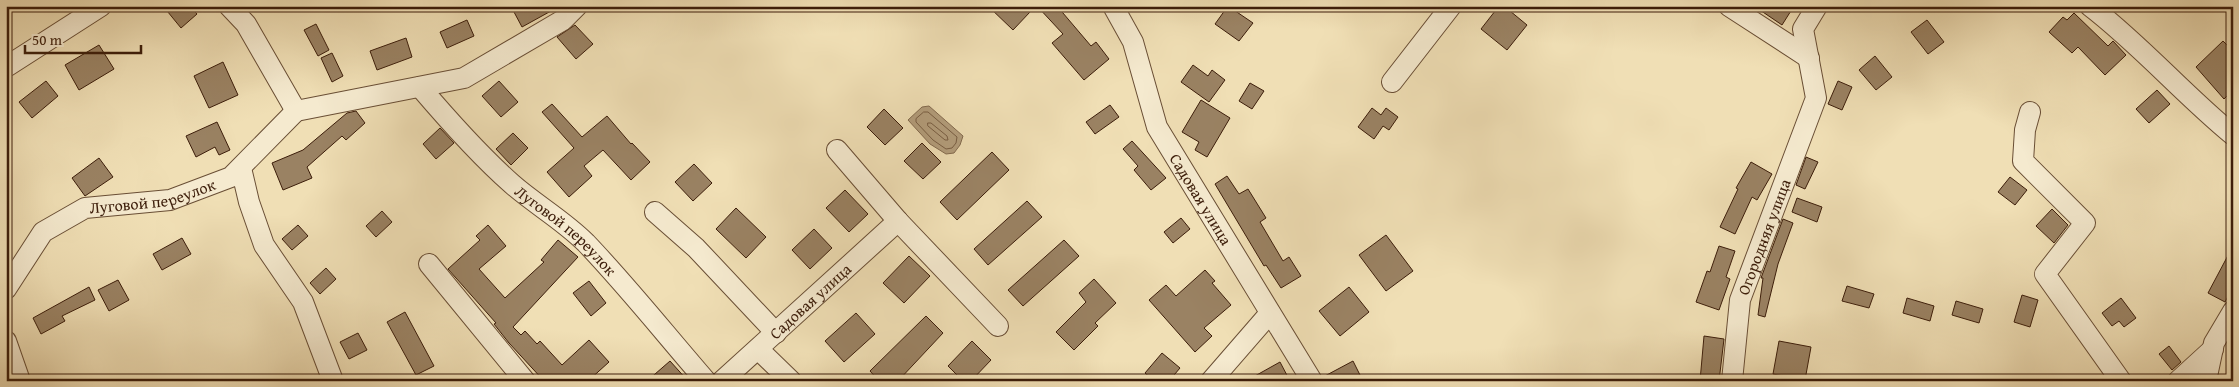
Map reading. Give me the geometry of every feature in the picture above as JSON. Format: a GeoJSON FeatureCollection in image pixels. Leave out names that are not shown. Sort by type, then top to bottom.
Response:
{"type":"FeatureCollection","features":[{"type":"Feature","properties":{"kind":"street"},"geometry":{"type":"LineString","coordinates":[[6,67],[101,6]]}},
{"type":"Feature","properties":{"kind":"street"},"geometry":{"type":"LineString","coordinates":[[229,6],[246,24],[296,111],[464,78],[563,20],[577,6]]}},
{"type":"Feature","properties":{"kind":"street","name":"Садовая улица"},"geometry":{"type":"LineString","coordinates":[[1113,6],[1133,42],[1157,127],[1312,381]]}},
{"type":"Feature","properties":{"kind":"street"},"geometry":{"type":"LineString","coordinates":[[1392,82],[1451,6]]}},
{"type":"Feature","properties":{"kind":"street"},"geometry":{"type":"LineString","coordinates":[[1729,6],[1809,58]]}},
{"type":"Feature","properties":{"kind":"street"},"geometry":{"type":"LineString","coordinates":[[1809,58],[1804,29],[1817,6]]}},
{"type":"Feature","properties":{"kind":"street"},"geometry":{"type":"LineString","coordinates":[[2090,6],[2116,26],[2202,110],[2233,135]]}},
{"type":"Feature","properties":{"kind":"street","name":"Огородняя улица"},"geometry":{"type":"LineString","coordinates":[[1732,381],[1740,300],[1816,98],[1809,58]]}},
{"type":"Feature","properties":{"kind":"street","name":"Луговой переулок"},"geometry":{"type":"LineString","coordinates":[[420,86],[466,141],[490,164],[512,184],[562,221],[585,243],[706,381]]}},
{"type":"Feature","properties":{"kind":"street","name":"Луговой переулок"},"geometry":{"type":"LineString","coordinates":[[6,289],[43,232],[85,208],[170,200],[231,177],[296,111]]}},
{"type":"Feature","properties":{"kind":"street"},"geometry":{"type":"LineString","coordinates":[[2030,112],[2025,130],[2023,161],[2085,223],[2045,274],[2121,381]]}},
{"type":"Feature","properties":{"kind":"street"},"geometry":{"type":"LineString","coordinates":[[837,150],[898,221],[998,326]]}},
{"type":"Feature","properties":{"kind":"street"},"geometry":{"type":"LineString","coordinates":[[241,168],[248,202],[264,245],[303,302],[333,381]]}},
{"type":"Feature","properties":{"kind":"street"},"geometry":{"type":"LineString","coordinates":[[655,212],[696,248],[776,333]]}},
{"type":"Feature","properties":{"kind":"street","name":"Садовая улица"},"geometry":{"type":"LineString","coordinates":[[722,381],[898,221]]}},
{"type":"Feature","properties":{"kind":"street"},"geometry":{"type":"LineString","coordinates":[[429,264],[525,381]]}},
{"type":"Feature","properties":{"kind":"street"},"geometry":{"type":"LineString","coordinates":[[2206,381],[2213,349],[2233,312]]}},
{"type":"Feature","properties":{"kind":"street"},"geometry":{"type":"LineString","coordinates":[[1211,381],[1270,313]]}},
{"type":"Feature","properties":{"kind":"street"},"geometry":{"type":"LineString","coordinates":[[6,341],[20,381]]}},
{"type":"Feature","properties":{"kind":"street"},"geometry":{"type":"LineString","coordinates":[[758,348],[791,381]]}},
{"type":"Feature","properties":{"kind":"street"},"geometry":{"type":"LineString","coordinates":[[2178,381],[2213,349]]}},
{"type":"Feature","properties":{"kind":"water"},"geometry":{"type":"Polygon","coordinates":[[[929,106],[963,136],[960,145],[954,153],[946,154],[930,144],[908,120],[922,107],[929,106]]]}},
{"type":"Feature","properties":{"kind":"building"},"geometry":{"type":"Polygon","coordinates":[[[163,6],[190,6],[197,14],[181,28],[163,6]]]}},
{"type":"Feature","properties":{"kind":"building"},"geometry":{"type":"Polygon","coordinates":[[[526,6],[560,6],[522,27],[514,12],[526,6]]]}},
{"type":"Feature","properties":{"kind":"building"},"geometry":{"type":"Polygon","coordinates":[[[988,6],[1024,6],[1030,12],[1013,30],[988,6]]]}},
{"type":"Feature","properties":{"kind":"building"},"geometry":{"type":"Polygon","coordinates":[[[1037,6],[1057,6],[1091,46],[1096,42],[1109,59],[1084,80],[1052,43],[1063,34],[1037,6]]]}},
{"type":"Feature","properties":{"kind":"building"},"geometry":{"type":"Polygon","coordinates":[[[1228,6],[1253,23],[1239,41],[1215,24],[1228,6]]]}},
{"type":"Feature","properties":{"kind":"building"},"geometry":{"type":"Polygon","coordinates":[[[1499,6],[1504,6],[1527,25],[1507,50],[1481,29],[1499,6]]]}},
{"type":"Feature","properties":{"kind":"building"},"geometry":{"type":"Polygon","coordinates":[[[1754,6],[1794,6],[1782,25],[1754,6]]]}},
{"type":"Feature","properties":{"kind":"building"},"geometry":{"type":"Polygon","coordinates":[[[2074,13],[2108,46],[2113,41],[2126,55],[2105,75],[2078,47],[2072,53],[2049,32],[2063,17],[2067,20],[2074,13]]]}},
{"type":"Feature","properties":{"kind":"building"},"geometry":{"type":"Polygon","coordinates":[[[467,20],[474,36],[447,48],[440,32],[467,20]]]}},
{"type":"Feature","properties":{"kind":"building"},"geometry":{"type":"Polygon","coordinates":[[[1927,20],[1944,42],[1928,54],[1911,32],[1927,20]]]}},
{"type":"Feature","properties":{"kind":"building"},"geometry":{"type":"Polygon","coordinates":[[[316,24],[329,50],[318,56],[304,30],[316,24]]]}},
{"type":"Feature","properties":{"kind":"building"},"geometry":{"type":"Polygon","coordinates":[[[575,25],[593,44],[576,59],[557,37],[575,25]]]}},
{"type":"Feature","properties":{"kind":"building"},"geometry":{"type":"Polygon","coordinates":[[[406,38],[412,57],[377,70],[370,51],[406,38]]]}},
{"type":"Feature","properties":{"kind":"building"},"geometry":{"type":"Polygon","coordinates":[[[2223,41],[2233,51],[2233,90],[2224,99],[2196,67],[2223,41]]]}},
{"type":"Feature","properties":{"kind":"building"},"geometry":{"type":"Polygon","coordinates":[[[99,45],[114,69],[79,90],[65,65],[99,45]]]}},
{"type":"Feature","properties":{"kind":"building"},"geometry":{"type":"Polygon","coordinates":[[[332,53],[343,76],[332,82],[321,58],[332,53]]]}},
{"type":"Feature","properties":{"kind":"building"},"geometry":{"type":"Polygon","coordinates":[[[1875,56],[1892,77],[1876,90],[1859,70],[1875,56]]]}},
{"type":"Feature","properties":{"kind":"building"},"geometry":{"type":"Polygon","coordinates":[[[223,62],[238,95],[209,108],[194,76],[223,62]]]}},
{"type":"Feature","properties":{"kind":"building"},"geometry":{"type":"Polygon","coordinates":[[[1193,65],[1208,76],[1212,70],[1225,80],[1209,102],[1181,82],[1193,65]]]}},
{"type":"Feature","properties":{"kind":"building"},"geometry":{"type":"Polygon","coordinates":[[[46,81],[58,96],[32,118],[19,102],[46,81]]]}},
{"type":"Feature","properties":{"kind":"building"},"geometry":{"type":"Polygon","coordinates":[[[499,81],[518,102],[501,117],[482,96],[499,81]]]}},
{"type":"Feature","properties":{"kind":"building"},"geometry":{"type":"Polygon","coordinates":[[[1838,81],[1852,87],[1842,110],[1828,104],[1838,81]]]}},
{"type":"Feature","properties":{"kind":"building"},"geometry":{"type":"Polygon","coordinates":[[[1250,83],[1264,91],[1252,109],[1239,101],[1250,83]]]}},
{"type":"Feature","properties":{"kind":"building"},"geometry":{"type":"Polygon","coordinates":[[[2157,90],[2170,104],[2149,123],[2136,109],[2157,90]]]}},
{"type":"Feature","properties":{"kind":"building"},"geometry":{"type":"Polygon","coordinates":[[[1201,100],[1230,118],[1207,157],[1195,150],[1199,142],[1182,132],[1201,100]]]}},
{"type":"Feature","properties":{"kind":"building"},"geometry":{"type":"Polygon","coordinates":[[[552,104],[582,137],[607,116],[631,144],[650,162],[631,180],[603,150],[584,166],[592,176],[569,197],[547,172],[574,148],[542,112],[552,104]]]}},
{"type":"Feature","properties":{"kind":"building"},"geometry":{"type":"Polygon","coordinates":[[[1110,105],[1119,117],[1095,134],[1086,122],[1110,105]]]}},
{"type":"Feature","properties":{"kind":"building"},"geometry":{"type":"Polygon","coordinates":[[[1372,108],[1381,115],[1386,108],[1398,117],[1389,130],[1383,126],[1374,139],[1358,127],[1372,108]]]}},
{"type":"Feature","properties":{"kind":"building"},"geometry":{"type":"Polygon","coordinates":[[[884,109],[903,128],[885,145],[867,127],[884,109]]]}},
{"type":"Feature","properties":{"kind":"building"},"geometry":{"type":"Polygon","coordinates":[[[356,111],[365,123],[346,140],[342,136],[307,167],[312,178],[283,190],[272,163],[303,150],[347,113],[356,111]]]}},
{"type":"Feature","properties":{"kind":"building"},"geometry":{"type":"Polygon","coordinates":[[[217,122],[230,150],[219,155],[215,147],[196,157],[186,136],[217,122]]]}},
{"type":"Feature","properties":{"kind":"building"},"geometry":{"type":"Polygon","coordinates":[[[440,128],[454,143],[436,159],[423,144],[440,128]]]}},
{"type":"Feature","properties":{"kind":"building"},"geometry":{"type":"Polygon","coordinates":[[[513,133],[528,148],[511,165],[496,149],[513,133]]]}},
{"type":"Feature","properties":{"kind":"building"},"geometry":{"type":"Polygon","coordinates":[[[1132,141],[1166,178],[1151,190],[1134,170],[1138,166],[1123,149],[1132,141]]]}},
{"type":"Feature","properties":{"kind":"building"},"geometry":{"type":"Polygon","coordinates":[[[922,143],[941,162],[923,179],[904,161],[922,143]]]}},
{"type":"Feature","properties":{"kind":"building"},"geometry":{"type":"Polygon","coordinates":[[[992,152],[1009,170],[957,220],[940,202],[992,152]]]}},
{"type":"Feature","properties":{"kind":"building"},"geometry":{"type":"Polygon","coordinates":[[[1806,157],[1818,162],[1805,189],[1796,185],[1806,157]]]}},
{"type":"Feature","properties":{"kind":"building"},"geometry":{"type":"Polygon","coordinates":[[[99,158],[113,177],[85,196],[72,178],[99,158]]]}},
{"type":"Feature","properties":{"kind":"building"},"geometry":{"type":"Polygon","coordinates":[[[1751,162],[1772,174],[1757,200],[1752,197],[1735,234],[1720,227],[1738,189],[1736,188],[1751,162]]]}},
{"type":"Feature","properties":{"kind":"building"},"geometry":{"type":"Polygon","coordinates":[[[694,164],[712,183],[693,201],[675,182],[694,164]]]}},
{"type":"Feature","properties":{"kind":"building"},"geometry":{"type":"Polygon","coordinates":[[[1227,176],[1239,194],[1248,189],[1266,218],[1260,222],[1283,261],[1289,257],[1301,276],[1281,288],[1266,265],[1264,266],[1215,184],[1227,176]]]}},
{"type":"Feature","properties":{"kind":"building"},"geometry":{"type":"Polygon","coordinates":[[[2010,177],[2027,190],[2015,205],[1998,192],[2010,177]]]}},
{"type":"Feature","properties":{"kind":"building"},"geometry":{"type":"Polygon","coordinates":[[[845,190],[868,214],[849,232],[826,208],[845,190]]]}},
{"type":"Feature","properties":{"kind":"building"},"geometry":{"type":"Polygon","coordinates":[[[1797,198],[1822,207],[1817,222],[1792,212],[1797,198]]]}},
{"type":"Feature","properties":{"kind":"building"},"geometry":{"type":"Polygon","coordinates":[[[1027,201],[1042,217],[988,265],[974,249],[1027,201]]]}},
{"type":"Feature","properties":{"kind":"building"},"geometry":{"type":"Polygon","coordinates":[[[736,208],[766,237],[746,258],[716,229],[736,208]]]}},
{"type":"Feature","properties":{"kind":"building"},"geometry":{"type":"Polygon","coordinates":[[[2052,209],[2068,225],[2054,243],[2036,226],[2052,209]]]}},
{"type":"Feature","properties":{"kind":"building"},"geometry":{"type":"Polygon","coordinates":[[[382,211],[392,222],[376,237],[366,226],[382,211]]]}},
{"type":"Feature","properties":{"kind":"building"},"geometry":{"type":"Polygon","coordinates":[[[1181,218],[1190,229],[1173,243],[1164,232],[1181,218]]]}},
{"type":"Feature","properties":{"kind":"building"},"geometry":{"type":"Polygon","coordinates":[[[1783,219],[1793,223],[1778,264],[1765,317],[1758,315],[1763,278],[1761,278],[1783,219]]]}},
{"type":"Feature","properties":{"kind":"building"},"geometry":{"type":"Polygon","coordinates":[[[298,225],[308,236],[292,250],[282,239],[298,225]]]}},
{"type":"Feature","properties":{"kind":"building"},"geometry":{"type":"Polygon","coordinates":[[[488,225],[506,246],[479,269],[505,298],[544,262],[541,260],[558,240],[578,257],[513,327],[521,335],[525,331],[537,344],[540,341],[562,365],[589,340],[609,362],[588,381],[544,381],[509,343],[494,324],[496,323],[448,269],[480,240],[476,236],[488,225]]]}},
{"type":"Feature","properties":{"kind":"building"},"geometry":{"type":"Polygon","coordinates":[[[814,229],[832,248],[810,269],[792,250],[814,229]]]}},
{"type":"Feature","properties":{"kind":"building"},"geometry":{"type":"Polygon","coordinates":[[[1386,235],[1413,271],[1386,291],[1359,255],[1386,235]]]}},
{"type":"Feature","properties":{"kind":"building"},"geometry":{"type":"Polygon","coordinates":[[[182,238],[191,254],[162,270],[153,254],[182,238]]]}},
{"type":"Feature","properties":{"kind":"building"},"geometry":{"type":"Polygon","coordinates":[[[1064,240],[1079,256],[1023,306],[1008,290],[1064,240]]]}},
{"type":"Feature","properties":{"kind":"building"},"geometry":{"type":"Polygon","coordinates":[[[1719,246],[1735,251],[1726,277],[1730,279],[1719,310],[1696,302],[1707,271],[1710,272],[1719,246]]]}},
{"type":"Feature","properties":{"kind":"building"},"geometry":{"type":"Polygon","coordinates":[[[2233,246],[2233,287],[2225,302],[2208,293],[2233,246]]]}},
{"type":"Feature","properties":{"kind":"building"},"geometry":{"type":"Polygon","coordinates":[[[909,256],[930,276],[904,303],[883,283],[909,256]]]}},
{"type":"Feature","properties":{"kind":"building"},"geometry":{"type":"Polygon","coordinates":[[[326,268],[336,279],[320,294],[310,283],[326,268]]]}},
{"type":"Feature","properties":{"kind":"building"},"geometry":{"type":"Polygon","coordinates":[[[1205,270],[1215,281],[1212,283],[1231,305],[1204,328],[1212,336],[1195,352],[1149,300],[1166,285],[1176,296],[1205,270]]]}},
{"type":"Feature","properties":{"kind":"building"},"geometry":{"type":"Polygon","coordinates":[[[1094,279],[1116,303],[1095,323],[1098,326],[1074,350],[1056,332],[1086,302],[1079,293],[1094,279]]]}},
{"type":"Feature","properties":{"kind":"building"},"geometry":{"type":"Polygon","coordinates":[[[118,280],[129,300],[109,311],[98,290],[118,280]]]}},
{"type":"Feature","properties":{"kind":"building"},"geometry":{"type":"Polygon","coordinates":[[[589,281],[606,303],[591,316],[573,293],[589,281]]]}},
{"type":"Feature","properties":{"kind":"building"},"geometry":{"type":"Polygon","coordinates":[[[1847,286],[1874,294],[1869,308],[1842,301],[1847,286]]]}},
{"type":"Feature","properties":{"kind":"building"},"geometry":{"type":"Polygon","coordinates":[[[89,287],[95,300],[62,316],[65,321],[41,334],[33,318],[89,287]]]}},
{"type":"Feature","properties":{"kind":"building"},"geometry":{"type":"Polygon","coordinates":[[[1349,287],[1369,312],[1340,336],[1319,311],[1349,287]]]}},
{"type":"Feature","properties":{"kind":"building"},"geometry":{"type":"Polygon","coordinates":[[[2022,295],[2038,300],[2030,327],[2014,322],[2022,295]]]}},
{"type":"Feature","properties":{"kind":"building"},"geometry":{"type":"Polygon","coordinates":[[[1907,298],[1934,306],[1930,321],[1903,313],[1907,298]]]}},
{"type":"Feature","properties":{"kind":"building"},"geometry":{"type":"Polygon","coordinates":[[[2121,298],[2136,318],[2124,327],[2119,321],[2112,326],[2102,313],[2121,298]]]}},
{"type":"Feature","properties":{"kind":"building"},"geometry":{"type":"Polygon","coordinates":[[[1956,301],[1983,309],[1979,323],[1952,315],[1956,301]]]}},
{"type":"Feature","properties":{"kind":"building"},"geometry":{"type":"Polygon","coordinates":[[[405,312],[434,366],[416,375],[387,322],[405,312]]]}},
{"type":"Feature","properties":{"kind":"building"},"geometry":{"type":"Polygon","coordinates":[[[856,313],[875,334],[844,362],[825,341],[856,313]]]}},
{"type":"Feature","properties":{"kind":"building"},"geometry":{"type":"Polygon","coordinates":[[[926,316],[943,333],[898,381],[879,381],[870,371],[926,316]]]}},
{"type":"Feature","properties":{"kind":"building"},"geometry":{"type":"Polygon","coordinates":[[[358,333],[367,350],[349,359],[340,342],[358,333]]]}},
{"type":"Feature","properties":{"kind":"building"},"geometry":{"type":"Polygon","coordinates":[[[1704,336],[1724,339],[1719,381],[1700,381],[1704,336]]]}},
{"type":"Feature","properties":{"kind":"building"},"geometry":{"type":"Polygon","coordinates":[[[972,341],[991,360],[971,381],[963,381],[948,366],[972,341]]]}},
{"type":"Feature","properties":{"kind":"building"},"geometry":{"type":"Polygon","coordinates":[[[1779,341],[1811,347],[1805,380],[1773,374],[1779,341]]]}},
{"type":"Feature","properties":{"kind":"building"},"geometry":{"type":"Polygon","coordinates":[[[2169,346],[2181,362],[2172,370],[2159,354],[2169,346]]]}},
{"type":"Feature","properties":{"kind":"building"},"geometry":{"type":"Polygon","coordinates":[[[1162,353],[1180,368],[1169,381],[1154,381],[1145,373],[1162,353]]]}},
{"type":"Feature","properties":{"kind":"building"},"geometry":{"type":"Polygon","coordinates":[[[670,361],[688,381],[647,381],[670,361]]]}},
{"type":"Feature","properties":{"kind":"building"},"geometry":{"type":"Polygon","coordinates":[[[1353,361],[1363,381],[1324,381],[1323,377],[1353,361]]]}},
{"type":"Feature","properties":{"kind":"building"},"geometry":{"type":"Polygon","coordinates":[[[1280,362],[1290,381],[1246,381],[1280,362]]]}}]}
